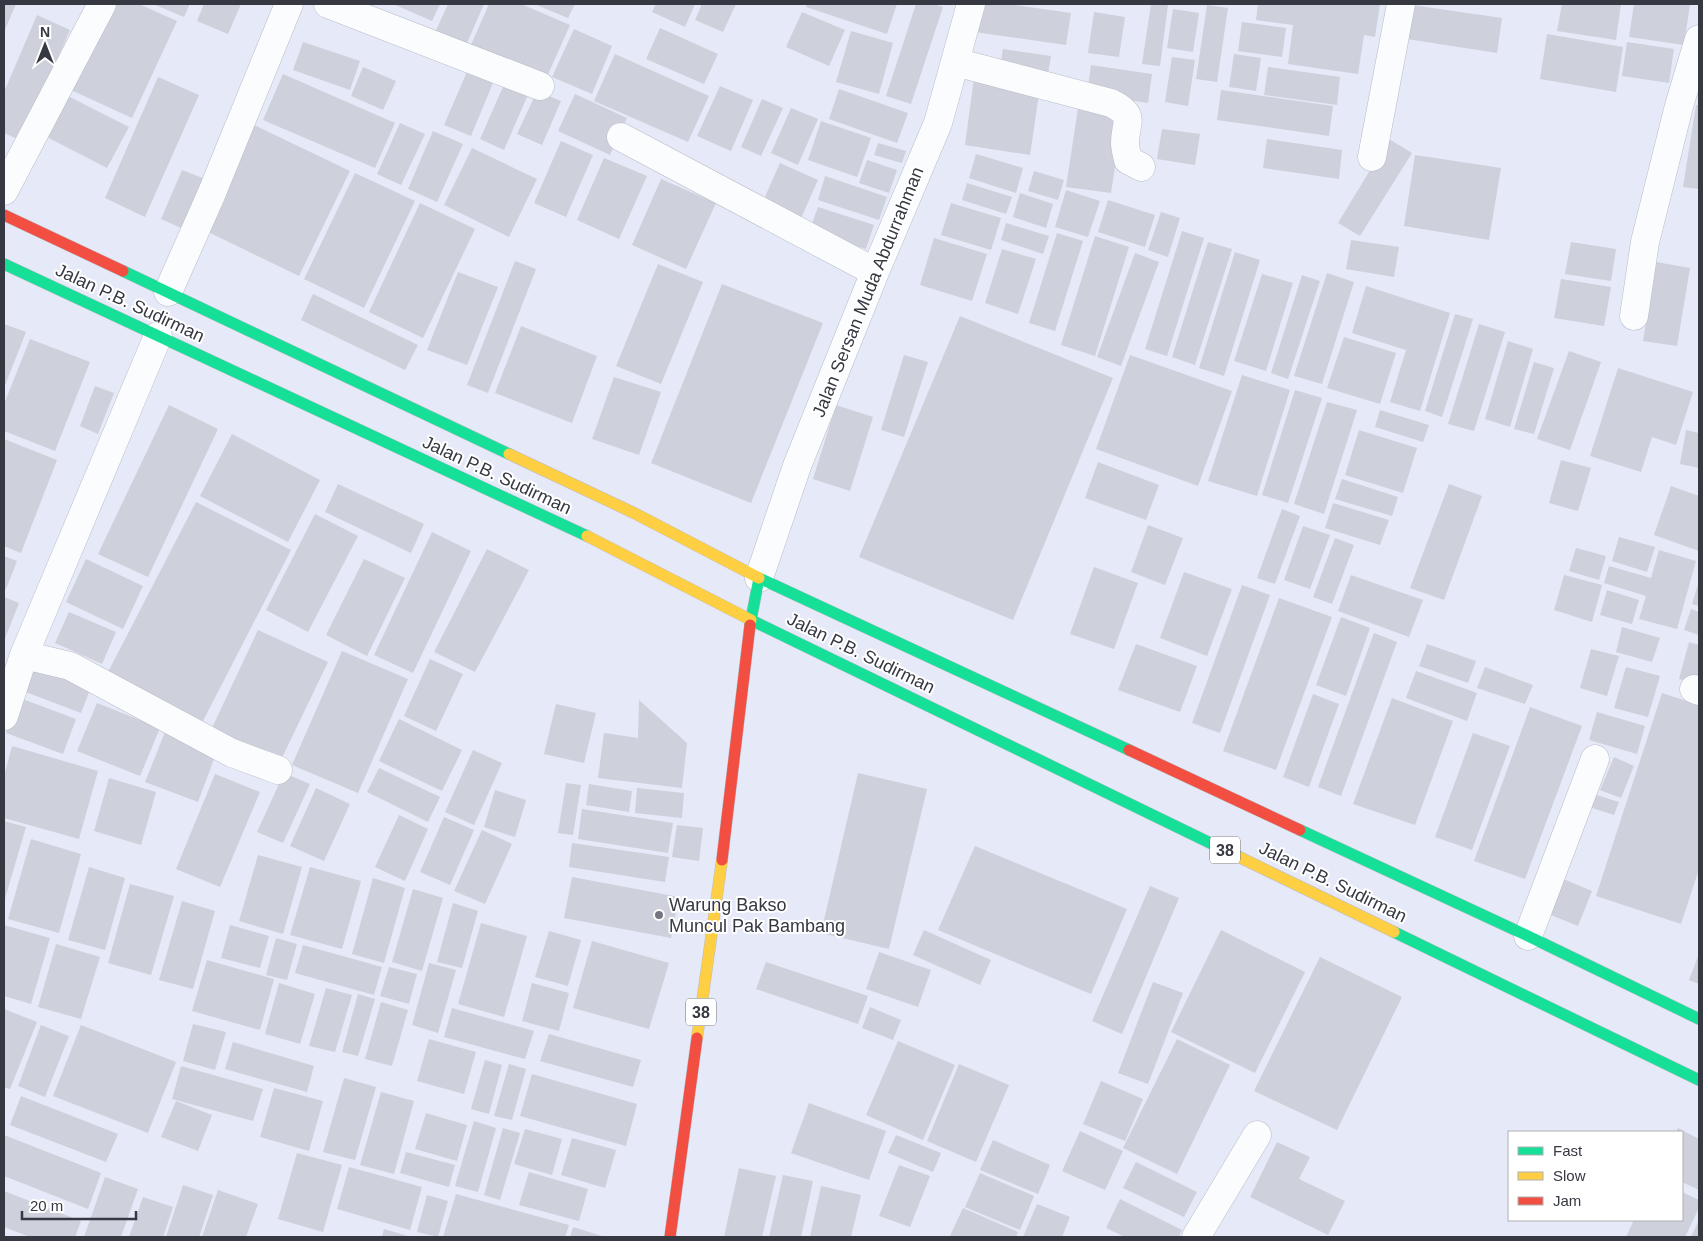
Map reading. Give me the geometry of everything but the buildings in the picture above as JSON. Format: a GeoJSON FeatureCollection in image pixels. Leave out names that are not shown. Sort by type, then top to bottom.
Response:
{"type":"FeatureCollection","features":[{"type":"Feature","properties":{"kind":"main road","name":"Jalan P.B. Sudirman"},"geometry":{"type":"LineString","coordinates":[[4,215],[634,513],[759,578],[1528,936],[1699,1019]]}},
{"type":"Feature","properties":{"kind":"main road","name":"Jalan P.B. Sudirman"},"geometry":{"type":"LineString","coordinates":[[4,264],[617,550],[751,620],[1699,1080]]}},
{"type":"Feature","properties":{"kind":"main road","name":"38"},"geometry":{"type":"LineString","coordinates":[[670,1237],[732,787],[751,620],[759,578]]}},
{"type":"Feature","properties":{"kind":"street"},"geometry":{"type":"LineString","coordinates":[[4,191],[102,4]]}},
{"type":"Feature","properties":{"kind":"street"},"geometry":{"type":"LineString","coordinates":[[168,292],[211,195],[289,4]]}},
{"type":"Feature","properties":{"kind":"street"},"geometry":{"type":"LineString","coordinates":[[328,4],[540,86]]}},
{"type":"Feature","properties":{"kind":"street","name":"Jalan Sersan Muda Abdurrahman"},"geometry":{"type":"LineString","coordinates":[[759,578],[797,466],[938,122],[971,4]]}},
{"type":"Feature","properties":{"kind":"street"},"geometry":{"type":"LineString","coordinates":[[1372,157],[1401,4]]}},
{"type":"Feature","properties":{"kind":"street"},"geometry":{"type":"LineString","coordinates":[[1634,316],[1645,242],[1679,106],[1699,39]]}},
{"type":"Feature","properties":{"kind":"street"},"geometry":{"type":"LineString","coordinates":[[955,62],[1111,103],[1122,109],[1128,119],[1125,143],[1128,160],[1141,167]]}},
{"type":"Feature","properties":{"kind":"street"},"geometry":{"type":"LineString","coordinates":[[620,137],[875,272]]}},
{"type":"Feature","properties":{"kind":"street"},"geometry":{"type":"LineString","coordinates":[[4,716],[24,655],[158,336]]}},
{"type":"Feature","properties":{"kind":"street"},"geometry":{"type":"LineString","coordinates":[[24,655],[70,666],[232,753],[278,770]]}},
{"type":"Feature","properties":{"kind":"street"},"geometry":{"type":"LineString","coordinates":[[1528,936],[1595,759]]}},
{"type":"Feature","properties":{"kind":"street"},"geometry":{"type":"LineString","coordinates":[[1196,1237],[1257,1135]]}},
{"type":"Feature","properties":{"kind":"traffic: fast"},"geometry":{"type":"LineString","coordinates":[[4,264],[587,536]]}},
{"type":"Feature","properties":{"kind":"traffic: fast"},"geometry":{"type":"LineString","coordinates":[[123,271],[509,454]]}},
{"type":"Feature","properties":{"kind":"traffic: fast"},"geometry":{"type":"LineString","coordinates":[[750,625],[759,578],[1129,750]]}},
{"type":"Feature","properties":{"kind":"traffic: fast"},"geometry":{"type":"LineString","coordinates":[[751,620],[1239,857]]}},
{"type":"Feature","properties":{"kind":"traffic: fast"},"geometry":{"type":"LineString","coordinates":[[1300,830],[1528,936],[1699,1019]]}},
{"type":"Feature","properties":{"kind":"traffic: fast"},"geometry":{"type":"LineString","coordinates":[[1394,932],[1699,1080]]}},
{"type":"Feature","properties":{"kind":"traffic: slow"},"geometry":{"type":"LineString","coordinates":[[509,454],[634,513],[759,578]]}},
{"type":"Feature","properties":{"kind":"traffic: slow"},"geometry":{"type":"LineString","coordinates":[[587,536],[751,620]]}},
{"type":"Feature","properties":{"kind":"traffic: slow"},"geometry":{"type":"LineString","coordinates":[[1239,857],[1394,932]]}},
{"type":"Feature","properties":{"kind":"traffic: slow"},"geometry":{"type":"LineString","coordinates":[[697,1038],[722,860]]}},
{"type":"Feature","properties":{"kind":"traffic: jam"},"geometry":{"type":"LineString","coordinates":[[4,215],[123,271]]}},
{"type":"Feature","properties":{"kind":"traffic: jam"},"geometry":{"type":"LineString","coordinates":[[722,860],[750,625]]}},
{"type":"Feature","properties":{"kind":"traffic: jam"},"geometry":{"type":"LineString","coordinates":[[1129,750],[1300,830]]}},
{"type":"Feature","properties":{"kind":"traffic: jam"},"geometry":{"type":"LineString","coordinates":[[670,1237],[697,1038]]}},
{"type":"Feature","properties":{"kind":"place","name":"Warung Bakso Muncul Pak Bambang"},"geometry":{"type":"Point","coordinates":[659,915]}}]}
